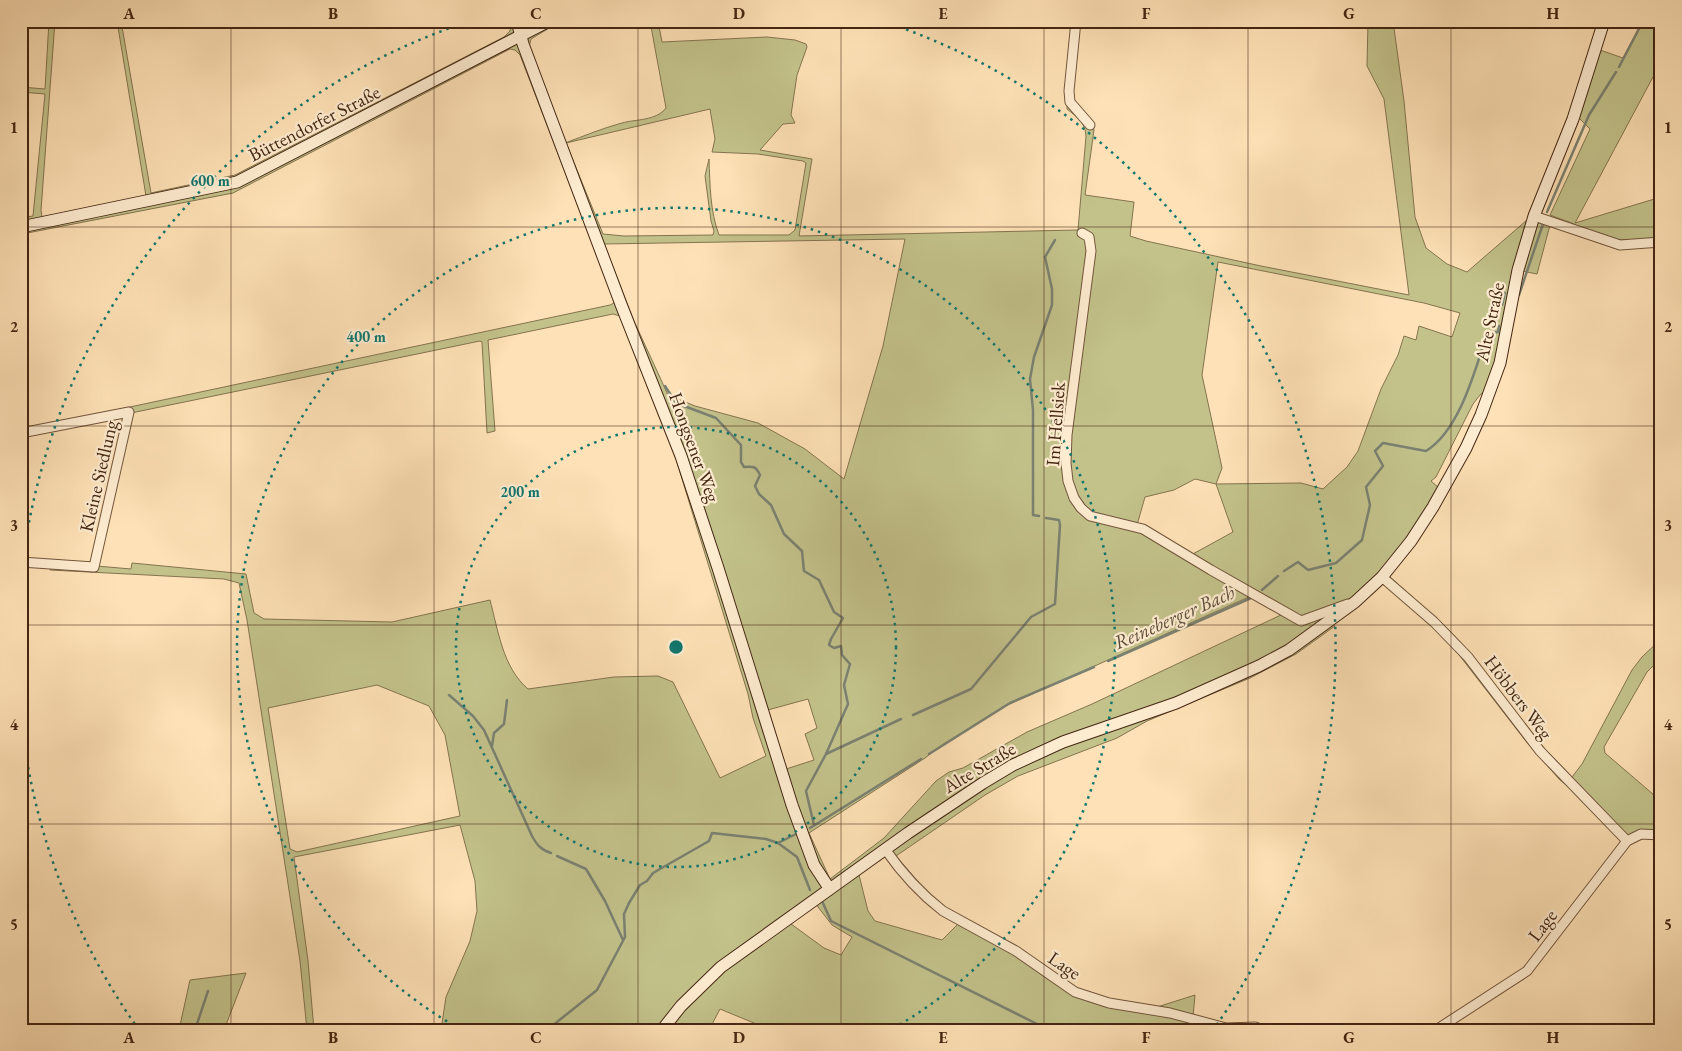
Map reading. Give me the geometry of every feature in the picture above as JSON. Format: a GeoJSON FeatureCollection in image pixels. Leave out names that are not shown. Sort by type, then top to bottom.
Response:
{"type":"FeatureCollection","features":[{"type":"Feature","properties":{"kind":"street","name":"Hongsener Weg"},"geometry":{"type":"LineString","coordinates":[[517,21],[622,307],[681,456],[792,805],[814,865],[829,888]]}},
{"type":"Feature","properties":{"kind":"street","name":"Büttendorfer Straße"},"geometry":{"type":"LineString","coordinates":[[21,227],[237,182],[549,21]]}},
{"type":"Feature","properties":{"kind":"street"},"geometry":{"type":"LineString","coordinates":[[1076,21],[1069,91],[1070,102],[1090,125]]}},
{"type":"Feature","properties":{"kind":"street","name":"Alte Straße"},"geometry":{"type":"LineString","coordinates":[[662,1030],[681,1006],[721,967],[885,849],[1013,765],[1063,742],[1176,703],[1259,666],[1289,650],[1355,602],[1382,577],[1411,541],[1466,448],[1481,415],[1500,363],[1518,270],[1534,216],[1573,119],[1604,21]]}},
{"type":"Feature","properties":{"kind":"street"},"geometry":{"type":"LineString","coordinates":[[1534,216],[1620,245],[1661,242]]}},
{"type":"Feature","properties":{"kind":"street","name":"Im Hellsiek"},"geometry":{"type":"LineString","coordinates":[[1082,233],[1089,237],[1091,251],[1067,435],[1066,463],[1068,481],[1074,498],[1090,516],[1143,529],[1182,552]]}},
{"type":"Feature","properties":{"kind":"street","name":"Kleine Siedlung"},"geometry":{"type":"LineString","coordinates":[[21,433],[129,412],[94,567],[21,562]]}},
{"type":"Feature","properties":{"kind":"street","name":"Alte Straße"},"geometry":{"type":"LineString","coordinates":[[1182,552],[1301,620],[1355,602]]}},
{"type":"Feature","properties":{"kind":"street","name":"Höbbers Weg"},"geometry":{"type":"LineString","coordinates":[[1382,577],[1434,622],[1468,657],[1540,751],[1627,840]]}},
{"type":"Feature","properties":{"kind":"street"},"geometry":{"type":"LineString","coordinates":[[1627,840],[1641,834],[1661,835]]}},
{"type":"Feature","properties":{"kind":"street","name":"Lage"},"geometry":{"type":"LineString","coordinates":[[1436,1030],[1527,971],[1627,840]]}},
{"type":"Feature","properties":{"kind":"street","name":"Lage"},"geometry":{"type":"LineString","coordinates":[[885,849],[895,864],[943,911],[1016,951],[1075,992],[1109,1003],[1170,1013],[1226,1028],[1255,1028],[1263,1030]]}},
{"type":"Feature","properties":{"kind":"shaded area"},"geometry":{"type":"Polygon","coordinates":[[[49,21],[55,21],[42,217],[146,196],[117,21],[121,21],[151,193],[235,175],[504,37],[510,31],[511,21],[561,21],[531,39],[529,47],[565,143],[615,125],[646,119],[657,115],[666,108],[650,21],[658,21],[662,42],[767,37],[795,40],[806,44],[807,47],[797,75],[791,115],[795,123],[783,124],[760,150],[812,159],[799,236],[1078,230],[1086,136],[1078,118],[1067,109],[1067,101],[1072,92],[1073,98],[1089,119],[1094,130],[1085,195],[1134,202],[1130,236],[1261,266],[1409,295],[1384,99],[1367,66],[1368,21],[1393,21],[1404,101],[1415,217],[1426,248],[1447,264],[1467,272],[1527,220],[1512,319],[1485,391],[1473,404],[1436,477],[1431,481],[1439,488],[1399,550],[1379,573],[1323,624],[1335,626],[1296,654],[1250,678],[1147,721],[1117,738],[1018,776],[985,795],[896,856],[933,899],[946,909],[1018,948],[1077,988],[1111,999],[1154,1008],[1195,995],[1193,1017],[1226,1026],[1266,1030],[771,1030],[720,1009],[709,1030],[441,1030],[446,997],[470,941],[477,911],[475,881],[460,825],[294,857],[308,961],[314,1030],[307,1030],[300,961],[247,620],[239,583],[224,579],[50,570],[51,562],[131,569],[132,563],[246,574],[254,613],[264,619],[392,622],[490,600],[507,660],[528,689],[614,677],[658,676],[673,682],[720,778],[766,756],[675,456],[620,316],[613,314],[488,340],[495,431],[487,433],[482,342],[480,341],[136,412],[21,438],[21,249],[25,417],[27,425],[31,428],[614,303],[520,55],[515,50],[510,49],[233,193],[22,234],[21,236],[21,218],[33,216],[45,94],[21,92],[21,87],[45,89],[49,21]],[[710,109],[566,143],[603,234],[624,236],[713,235],[714,231],[705,176],[709,159],[712,207],[719,235],[789,235],[795,230],[806,163],[758,154],[712,152],[715,139],[710,109]],[[905,239],[604,244],[634,321],[668,395],[695,406],[758,423],[805,449],[844,479],[883,346],[905,239]],[[1218,262],[1202,375],[1222,468],[1216,484],[1301,483],[1323,489],[1347,467],[1358,451],[1381,389],[1398,355],[1404,336],[1416,340],[1419,326],[1452,337],[1460,313],[1424,303],[1218,262]],[[1195,479],[1174,490],[1145,497],[1137,525],[1191,555],[1233,532],[1216,484],[1195,479]],[[1251,596],[1003,707],[809,833],[830,879],[884,838],[936,781],[949,772],[963,768],[1027,732],[1092,704],[1283,614],[1251,596]],[[377,685],[268,708],[290,849],[297,852],[460,816],[445,735],[429,706],[377,685]],[[808,699],[764,711],[783,770],[814,760],[805,734],[817,728],[808,699]],[[886,856],[859,875],[868,911],[875,921],[942,940],[958,924],[910,885],[886,856]],[[815,903],[787,921],[824,948],[841,955],[852,937],[832,925],[815,903]]]}},
{"type":"Feature","properties":{"kind":"shaded area"},"geometry":{"type":"Polygon","coordinates":[[[1643,21],[1661,21],[1661,62],[1575,223],[1661,197],[1661,239],[1617,240],[1574,227],[1574,224],[1550,215],[1590,129],[1578,117],[1600,50],[1623,58],[1643,21]]]}},
{"type":"Feature","properties":{"kind":"shaded area"},"geometry":{"type":"Polygon","coordinates":[[[1538,221],[1550,225],[1537,274],[1522,271],[1538,221]]]}},
{"type":"Feature","properties":{"kind":"shaded area"},"geometry":{"type":"Polygon","coordinates":[[[1390,577],[1444,625],[1464,646],[1545,749],[1572,777],[1582,764],[1632,670],[1642,657],[1661,639],[1661,658],[1647,672],[1604,747],[1605,753],[1661,801],[1661,841],[1645,838],[1632,841],[1559,779],[1525,740],[1449,642],[1384,583],[1390,577]]]}},
{"type":"Feature","properties":{"kind":"shaded area"},"geometry":{"type":"Polygon","coordinates":[[[246,973],[224,1030],[179,1030],[190,980],[246,973]]]}},
{"type":"Feature","properties":{"kind":"waterway","name":"Reineberger Bach"},"geometry":{"type":"LineString","coordinates":[[1619,67],[1643,21]]}},
{"type":"Feature","properties":{"kind":"waterway","name":"Reineberger Bach"},"geometry":{"type":"LineString","coordinates":[[1547,212],[1589,115],[1616,72]]}},
{"type":"Feature","properties":{"kind":"waterway","name":"Reineberger Bach"},"geometry":{"type":"LineString","coordinates":[[1519,295],[1543,224]]}},
{"type":"Feature","properties":{"kind":"waterway"},"geometry":{"type":"LineString","coordinates":[[1039,516],[1033,515],[1033,410],[1030,379],[1034,357],[1052,305],[1052,289],[1045,257],[1055,240]]}},
{"type":"Feature","properties":{"kind":"waterway","name":"Reineberger Bach"},"geometry":{"type":"LineString","coordinates":[[1502,305],[1505,293]]}},
{"type":"Feature","properties":{"kind":"waterway","name":"Reineberger Bach"},"geometry":{"type":"LineString","coordinates":[[1284,571],[1298,562],[1308,570],[1336,563],[1362,540],[1370,505],[1366,487],[1383,466],[1375,451],[1383,443],[1426,451],[1438,441],[1448,429],[1465,398],[1487,334],[1498,332],[1499,326]]}},
{"type":"Feature","properties":{"kind":"waterway"},"geometry":{"type":"LineString","coordinates":[[665,386],[676,403],[716,418],[741,445],[741,462],[744,467],[754,467],[759,472],[760,475],[755,486],[759,494],[771,505],[784,534],[802,551],[804,571],[819,580],[834,612],[843,618],[829,645],[834,648],[841,646],[842,655],[850,664],[844,685],[848,704],[826,754]]}},
{"type":"Feature","properties":{"kind":"waterway"},"geometry":{"type":"LineString","coordinates":[[913,715],[971,689],[1031,617],[1055,604],[1060,525],[1059,520],[1046,518]]}},
{"type":"Feature","properties":{"kind":"waterway","name":"Reineberger Bach"},"geometry":{"type":"LineString","coordinates":[[1262,590],[1278,576]]}},
{"type":"Feature","properties":{"kind":"waterway","name":"Reineberger Bach"},"geometry":{"type":"LineString","coordinates":[[1108,661],[1251,598]]}},
{"type":"Feature","properties":{"kind":"waterway","name":"Reineberger Bach"},"geometry":{"type":"LineString","coordinates":[[929,754],[1010,703],[1094,667]]}},
{"type":"Feature","properties":{"kind":"waterway"},"geometry":{"type":"LineString","coordinates":[[449,695],[473,716],[484,730],[532,836],[540,847],[551,853]]}},
{"type":"Feature","properties":{"kind":"waterway"},"geometry":{"type":"LineString","coordinates":[[492,746],[494,733],[504,724],[507,700]]}},
{"type":"Feature","properties":{"kind":"waterway"},"geometry":{"type":"LineString","coordinates":[[814,825],[806,791],[826,754],[901,719]]}},
{"type":"Feature","properties":{"kind":"waterway","name":"Reineberger Bach"},"geometry":{"type":"LineString","coordinates":[[810,828],[921,759]]}},
{"type":"Feature","properties":{"kind":"waterway","name":"Reineberger Bach"},"geometry":{"type":"LineString","coordinates":[[547,1030],[597,990],[625,937],[624,914],[629,903],[640,885],[647,881],[653,873],[709,841],[712,833],[766,839],[778,843],[798,833]]}},
{"type":"Feature","properties":{"kind":"waterway"},"geometry":{"type":"LineString","coordinates":[[778,843],[797,857],[810,890]]}},
{"type":"Feature","properties":{"kind":"waterway"},"geometry":{"type":"LineString","coordinates":[[557,856],[586,869],[605,901],[623,940]]}},
{"type":"Feature","properties":{"kind":"waterway"},"geometry":{"type":"LineString","coordinates":[[822,901],[831,921],[1049,1030]]}},
{"type":"Feature","properties":{"kind":"waterway"},"geometry":{"type":"LineString","coordinates":[[195,1030],[208,991]]}}]}
